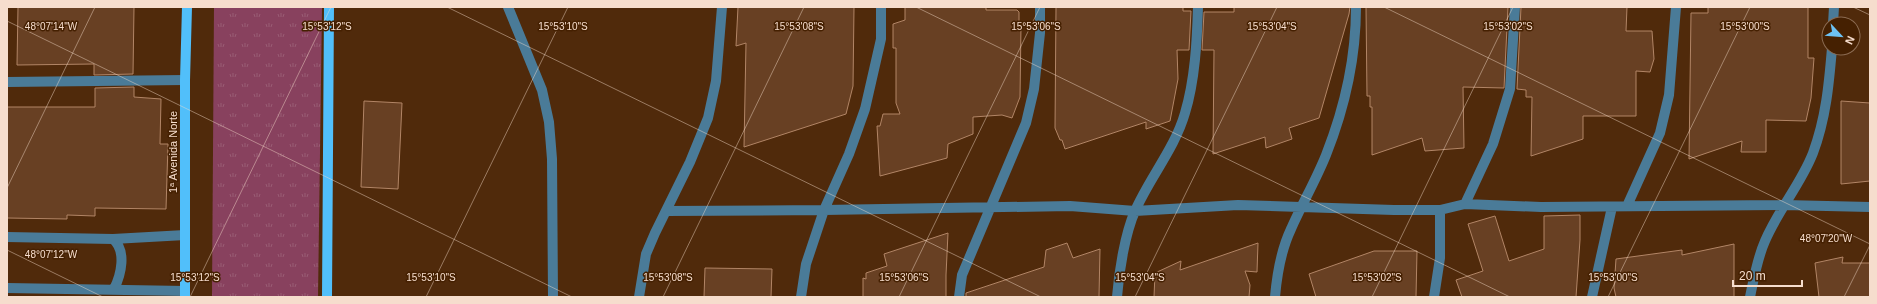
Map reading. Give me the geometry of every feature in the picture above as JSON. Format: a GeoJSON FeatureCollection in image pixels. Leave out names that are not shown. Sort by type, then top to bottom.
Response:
{"type":"FeatureCollection","features":[{"type":"Feature","properties":{"kind":"main road","name":"1ᵃ Avenida Norte"},"geometry":{"type":"LineString","coordinates":[[185,294],[185,80],[187,7]]}},
{"type":"Feature","properties":{"kind":"main road"},"geometry":{"type":"LineString","coordinates":[[327,297],[329,7]]}},
{"type":"Feature","properties":{"kind":"street"},"geometry":{"type":"LineString","coordinates":[[508,7],[542,90],[549,122],[552,159],[553,297]]}},
{"type":"Feature","properties":{"kind":"street"},"geometry":{"type":"LineString","coordinates":[[639,297],[646,254],[690,162],[708,118],[716,80],[722,7]]}},
{"type":"Feature","properties":{"kind":"street"},"geometry":{"type":"LineString","coordinates":[[801,297],[806,264],[824,210],[849,154],[865,109],[881,39],[881,7]]}},
{"type":"Feature","properties":{"kind":"street"},"geometry":{"type":"LineString","coordinates":[[959,297],[962,275],[992,206],[1028,116],[1034,89],[1040,33],[1040,7]]}},
{"type":"Feature","properties":{"kind":"street"},"geometry":{"type":"LineString","coordinates":[[1117,297],[1123,255],[1135,211],[1176,134],[1185,113],[1190,91],[1198,33],[1198,7]]}},
{"type":"Feature","properties":{"kind":"street"},"geometry":{"type":"LineString","coordinates":[[1275,297],[1282,256],[1290,230],[1303,206],[1326,155],[1342,112],[1351,76],[1356,7]]}},
{"type":"Feature","properties":{"kind":"street"},"geometry":{"type":"LineString","coordinates":[[1465,204],[1493,144],[1510,89],[1515,7]]}},
{"type":"Feature","properties":{"kind":"street"},"geometry":{"type":"LineString","coordinates":[[1627,206],[1660,133],[1669,95],[1676,7]]}},
{"type":"Feature","properties":{"kind":"street"},"geometry":{"type":"LineString","coordinates":[[1750,297],[1756,267],[1765,241],[1813,154],[1823,124],[1829,92],[1831,56]]}},
{"type":"Feature","properties":{"kind":"street"},"geometry":{"type":"LineString","coordinates":[[7,82],[185,80]]}},
{"type":"Feature","properties":{"kind":"street"},"geometry":{"type":"LineString","coordinates":[[666,211],[824,210],[992,206],[1070,206],[1135,211],[1238,205],[1440,210],[1465,204],[1612,207],[1784,205],[1870,207]]}},
{"type":"Feature","properties":{"kind":"street"},"geometry":{"type":"LineString","coordinates":[[1592,297],[1612,207]]}},
{"type":"Feature","properties":{"kind":"street"},"geometry":{"type":"LineString","coordinates":[[1434,297],[1440,258],[1440,210]]}},
{"type":"Feature","properties":{"kind":"street"},"geometry":{"type":"LineString","coordinates":[[7,237],[113,239],[185,235]]}},
{"type":"Feature","properties":{"kind":"street"},"geometry":{"type":"LineString","coordinates":[[113,239],[118,243],[121,253],[121,266],[118,281],[114,289]]}},
{"type":"Feature","properties":{"kind":"street"},"geometry":{"type":"LineString","coordinates":[[7,288],[114,289],[185,294]]}},
{"type":"Feature","properties":{"kind":"green space"},"geometry":{"type":"Polygon","coordinates":[[[214,7],[322,7],[318,297],[212,297],[214,7]]]}},
{"type":"Feature","properties":{"kind":"building"},"geometry":{"type":"Polygon","coordinates":[[[18,7],[134,7],[133,74],[94,75],[94,64],[17,65],[18,7]]]}},
{"type":"Feature","properties":{"kind":"building"},"geometry":{"type":"Polygon","coordinates":[[[738,7],[854,7],[853,86],[846,114],[744,147],[746,43],[736,46],[738,7]]]}},
{"type":"Feature","properties":{"kind":"building"},"geometry":{"type":"Polygon","coordinates":[[[905,7],[986,7],[986,10],[1017,10],[1019,12],[1019,25],[1021,25],[1020,97],[1012,118],[1002,115],[973,117],[973,134],[948,144],[947,158],[880,176],[877,126],[880,126],[883,114],[900,114],[896,103],[896,48],[893,48],[893,24],[905,20],[905,7]]]}},
{"type":"Feature","properties":{"kind":"building"},"geometry":{"type":"Polygon","coordinates":[[[1056,7],[1183,7],[1183,11],[1191,11],[1189,50],[1177,50],[1178,79],[1170,121],[1146,129],[1146,122],[1065,149],[1055,128],[1056,7]]]}},
{"type":"Feature","properties":{"kind":"building"},"geometry":{"type":"Polygon","coordinates":[[[1234,7],[1350,7],[1319,118],[1289,128],[1292,139],[1266,148],[1265,137],[1213,154],[1214,50],[1202,50],[1204,12],[1234,12],[1234,7]]]}},
{"type":"Feature","properties":{"kind":"building"},"geometry":{"type":"Polygon","coordinates":[[[1366,7],[1508,7],[1504,88],[1463,87],[1464,148],[1425,151],[1422,138],[1372,155],[1372,107],[1370,107],[1370,96],[1367,96],[1366,7]]]}},
{"type":"Feature","properties":{"kind":"building"},"geometry":{"type":"Polygon","coordinates":[[[1521,7],[1627,7],[1626,31],[1652,31],[1654,59],[1650,72],[1636,71],[1636,116],[1583,116],[1583,139],[1531,156],[1532,97],[1526,97],[1526,90],[1517,89],[1521,7]]]}},
{"type":"Feature","properties":{"kind":"building"},"geometry":{"type":"Polygon","coordinates":[[[1708,7],[1808,7],[1808,58],[1814,58],[1811,98],[1806,121],[1766,120],[1766,152],[1741,152],[1742,141],[1689,159],[1691,13],[1708,13],[1708,7]]]}},
{"type":"Feature","properties":{"kind":"building"},"geometry":{"type":"Polygon","coordinates":[[[134,87],[134,97],[161,99],[160,144],[168,144],[166,209],[95,208],[95,216],[67,215],[67,219],[7,218],[7,107],[95,107],[95,88],[134,87]]]}},
{"type":"Feature","properties":{"kind":"building"},"geometry":{"type":"Polygon","coordinates":[[[364,101],[402,103],[398,189],[361,187],[364,101]]]}},
{"type":"Feature","properties":{"kind":"building"},"geometry":{"type":"Polygon","coordinates":[[[1841,101],[1870,103],[1870,181],[1841,184],[1841,101]]]}},
{"type":"Feature","properties":{"kind":"building"},"geometry":{"type":"Polygon","coordinates":[[[1580,215],[1580,240],[1576,297],[1462,297],[1456,280],[1483,271],[1468,224],[1495,216],[1509,261],[1544,249],[1544,216],[1580,215]]]}},
{"type":"Feature","properties":{"kind":"building"},"geometry":{"type":"Polygon","coordinates":[[[948,233],[946,297],[863,297],[863,278],[866,279],[866,273],[887,266],[884,254],[948,233]]]}},
{"type":"Feature","properties":{"kind":"building"},"geometry":{"type":"Polygon","coordinates":[[[1067,243],[1073,258],[1100,249],[1099,297],[966,297],[966,293],[1044,267],[1046,250],[1067,243]]]}},
{"type":"Feature","properties":{"kind":"building"},"geometry":{"type":"Polygon","coordinates":[[[1258,243],[1257,272],[1245,271],[1250,285],[1249,297],[1154,297],[1155,273],[1181,261],[1180,270],[1258,243]]]}},
{"type":"Feature","properties":{"kind":"building"},"geometry":{"type":"Polygon","coordinates":[[[1734,244],[1734,297],[1616,297],[1614,288],[1616,259],[1682,250],[1682,255],[1734,244]]]}},
{"type":"Feature","properties":{"kind":"building"},"geometry":{"type":"Polygon","coordinates":[[[1374,251],[1417,251],[1416,297],[1316,297],[1309,274],[1374,251]]]}},
{"type":"Feature","properties":{"kind":"building"},"geometry":{"type":"Polygon","coordinates":[[[1843,257],[1842,263],[1870,263],[1870,297],[1819,297],[1815,263],[1843,257]]]}},
{"type":"Feature","properties":{"kind":"building"},"geometry":{"type":"Polygon","coordinates":[[[705,268],[772,269],[771,297],[704,297],[705,268]]]}}]}
